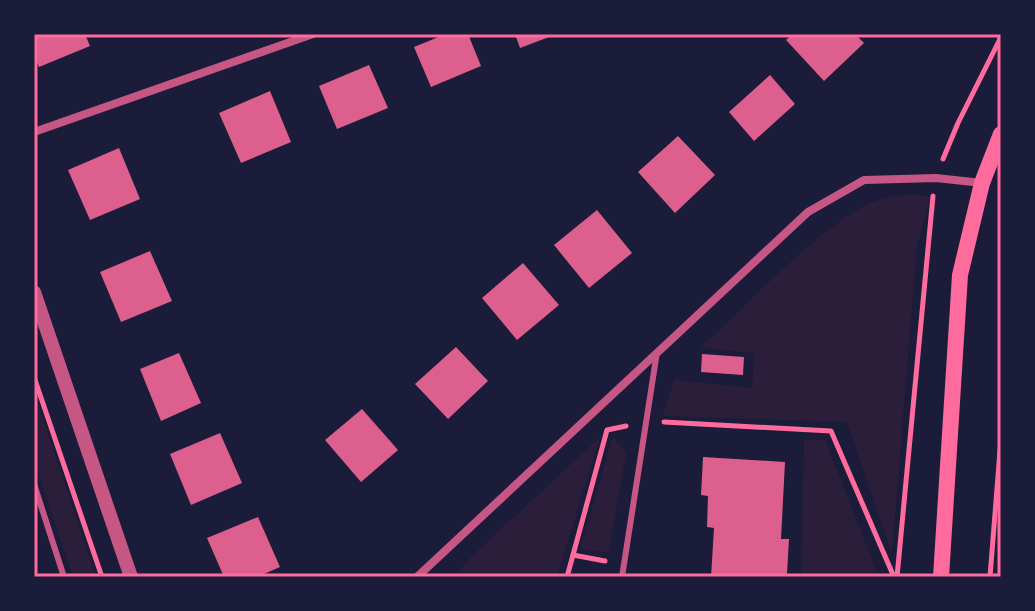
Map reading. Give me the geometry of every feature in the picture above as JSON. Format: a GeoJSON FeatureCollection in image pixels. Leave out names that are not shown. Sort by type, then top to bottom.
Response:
{"type":"FeatureCollection","features":[{"type":"Feature","properties":{"kind":"main road"},"geometry":{"type":"LineString","coordinates":[[941,577],[960,275],[982,183],[1001,134]]}},
{"type":"Feature","properties":{"kind":"street"},"geometry":{"type":"LineString","coordinates":[[34,132],[313,34]]}},
{"type":"Feature","properties":{"kind":"street"},"geometry":{"type":"LineString","coordinates":[[417,577],[808,212],[864,180],[936,178],[982,183]]}},
{"type":"Feature","properties":{"kind":"street"},"geometry":{"type":"LineString","coordinates":[[34,292],[131,577]]}},
{"type":"Feature","properties":{"kind":"lane"},"geometry":{"type":"LineString","coordinates":[[622,577],[657,352]]}},
{"type":"Feature","properties":{"kind":"lane"},"geometry":{"type":"LineString","coordinates":[[34,484],[64,577]]}},
{"type":"Feature","properties":{"kind":"path"},"geometry":{"type":"LineString","coordinates":[[896,577],[928,222],[936,178],[958,123],[1001,37]]}},
{"type":"Feature","properties":{"kind":"path"},"geometry":{"type":"LineString","coordinates":[[34,377],[102,577]]}},
{"type":"Feature","properties":{"kind":"path"},"geometry":{"type":"LineString","coordinates":[[567,577],[607,430],[645,422],[831,431],[896,577]]}},
{"type":"Feature","properties":{"kind":"path"},"geometry":{"type":"LineString","coordinates":[[990,577],[1001,438]]}},
{"type":"Feature","properties":{"kind":"shaded area"},"geometry":{"type":"Polygon","coordinates":[[[914,194],[931,197],[917,245],[892,554],[847,422],[663,416],[674,380],[752,388],[754,353],[700,348],[799,255],[841,221],[874,201],[914,194]]]}},
{"type":"Feature","properties":{"kind":"shaded area"},"geometry":{"type":"Polygon","coordinates":[[[34,391],[96,577],[73,577],[34,461],[34,391]]]}},
{"type":"Feature","properties":{"kind":"shaded area"},"geometry":{"type":"Polygon","coordinates":[[[613,436],[626,454],[609,553],[580,549],[613,436]]]}},
{"type":"Feature","properties":{"kind":"shaded area"},"geometry":{"type":"Polygon","coordinates":[[[600,437],[557,577],[454,577],[473,555],[600,437]]]}},
{"type":"Feature","properties":{"kind":"shaded area"},"geometry":{"type":"Polygon","coordinates":[[[804,440],[825,440],[879,577],[801,575],[804,440]]]}},
{"type":"Feature","properties":{"kind":"building"},"geometry":{"type":"Polygon","coordinates":[[[34,34],[85,34],[90,46],[39,67],[34,55],[34,34]]]}},
{"type":"Feature","properties":{"kind":"building"},"geometry":{"type":"Polygon","coordinates":[[[446,34],[468,34],[481,66],[431,87],[414,47],[446,34]]]}},
{"type":"Feature","properties":{"kind":"building"},"geometry":{"type":"Polygon","coordinates":[[[515,34],[557,34],[520,48],[515,34]]]}},
{"type":"Feature","properties":{"kind":"building"},"geometry":{"type":"Polygon","coordinates":[[[793,34],[855,34],[864,43],[824,81],[786,40],[793,34]]]}},
{"type":"Feature","properties":{"kind":"building"},"geometry":{"type":"Polygon","coordinates":[[[369,65],[388,108],[337,129],[319,86],[369,65]]]}},
{"type":"Feature","properties":{"kind":"building"},"geometry":{"type":"Polygon","coordinates":[[[770,75],[795,104],[754,141],[729,112],[770,75]]]}},
{"type":"Feature","properties":{"kind":"building"},"geometry":{"type":"Polygon","coordinates":[[[270,91],[291,142],[241,163],[219,113],[270,91]]]}},
{"type":"Feature","properties":{"kind":"building"},"geometry":{"type":"Polygon","coordinates":[[[678,136],[715,175],[675,213],[638,172],[678,136]]]}},
{"type":"Feature","properties":{"kind":"building"},"geometry":{"type":"Polygon","coordinates":[[[119,148],[140,199],[90,220],[68,170],[119,148]]]}},
{"type":"Feature","properties":{"kind":"building"},"geometry":{"type":"Polygon","coordinates":[[[597,210],[632,253],[589,288],[554,245],[597,210]]]}},
{"type":"Feature","properties":{"kind":"building"},"geometry":{"type":"Polygon","coordinates":[[[150,251],[172,301],[121,322],[100,272],[150,251]]]}},
{"type":"Feature","properties":{"kind":"building"},"geometry":{"type":"Polygon","coordinates":[[[523,263],[559,305],[517,340],[482,298],[523,263]]]}},
{"type":"Feature","properties":{"kind":"building"},"geometry":{"type":"Polygon","coordinates":[[[456,347],[488,381],[448,419],[415,384],[456,347]]]}},
{"type":"Feature","properties":{"kind":"building"},"geometry":{"type":"Polygon","coordinates":[[[179,353],[201,403],[161,421],[140,369],[179,353]]]}},
{"type":"Feature","properties":{"kind":"building"},"geometry":{"type":"Polygon","coordinates":[[[702,354],[744,357],[743,375],[701,372],[702,354]]]}},
{"type":"Feature","properties":{"kind":"building"},"geometry":{"type":"Polygon","coordinates":[[[362,409],[398,450],[361,482],[325,440],[362,409]]]}},
{"type":"Feature","properties":{"kind":"building"},"geometry":{"type":"Polygon","coordinates":[[[220,433],[242,483],[191,505],[170,454],[220,433]]]}},
{"type":"Feature","properties":{"kind":"building"},"geometry":{"type":"Polygon","coordinates":[[[703,457],[785,462],[781,539],[789,539],[787,574],[711,577],[714,528],[707,527],[708,496],[701,495],[703,457]]]}},
{"type":"Feature","properties":{"kind":"building"},"geometry":{"type":"Polygon","coordinates":[[[258,517],[280,567],[257,577],[224,577],[207,538],[258,517]]]}}]}
